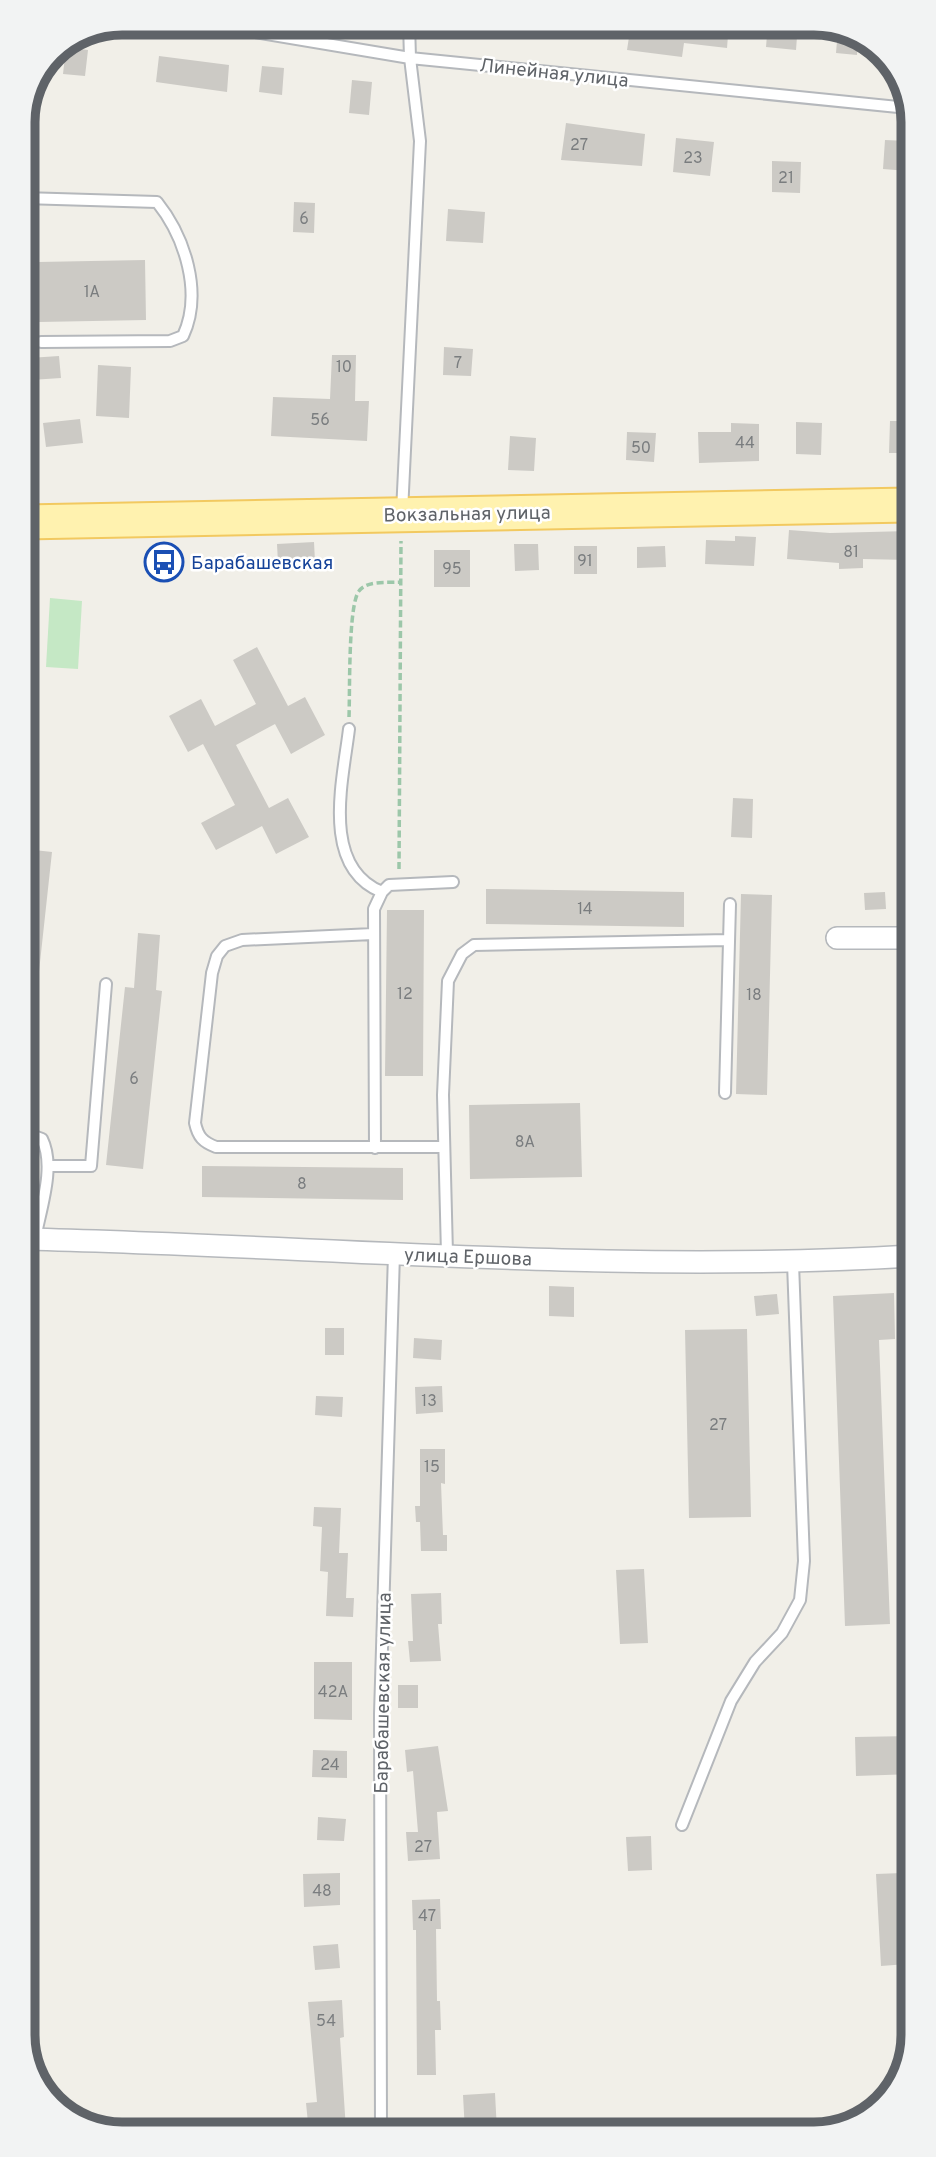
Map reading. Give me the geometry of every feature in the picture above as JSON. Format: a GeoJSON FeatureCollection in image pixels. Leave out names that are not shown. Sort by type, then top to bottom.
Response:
{"type":"FeatureCollection","features":[{"type":"Feature","properties":{"kind":"main road","name":"Вокзальная улица"},"geometry":{"type":"LineString","coordinates":[[35,522],[901,505]]}},
{"type":"Feature","properties":{"kind":"street"},"geometry":{"type":"LineString","coordinates":[[837,939],[901,938]]}},
{"type":"Feature","properties":{"kind":"street","name":"улица Ершова"},"geometry":{"type":"LineString","coordinates":[[35,1239],[574,1260],[793,1263],[901,1257]]}},
{"type":"Feature","properties":{"kind":"lane","name":"Линейная улица"},"geometry":{"type":"LineString","coordinates":[[273,35],[410,58],[899,106]]}},
{"type":"Feature","properties":{"kind":"lane"},"geometry":{"type":"LineString","coordinates":[[402,514],[420,141],[409,35]]}},
{"type":"Feature","properties":{"kind":"lane"},"geometry":{"type":"LineString","coordinates":[[35,198],[157,202],[170,218],[187,251],[191,318],[183,336],[170,341],[41,342]]}},
{"type":"Feature","properties":{"kind":"lane"},"geometry":{"type":"LineString","coordinates":[[349,729],[340,810],[343,845],[356,875],[382,892]]}},
{"type":"Feature","properties":{"kind":"lane"},"geometry":{"type":"LineString","coordinates":[[375,1148],[374,909],[382,892],[389,885],[398,882],[453,882]]}},
{"type":"Feature","properties":{"kind":"lane"},"geometry":{"type":"LineString","coordinates":[[725,1093],[730,904]]}},
{"type":"Feature","properties":{"kind":"lane"},"geometry":{"type":"LineString","coordinates":[[373,934],[243,940],[225,946],[217,956],[212,973],[195,1123],[197,1133],[204,1142],[216,1147],[443,1147]]}},
{"type":"Feature","properties":{"kind":"lane"},"geometry":{"type":"LineString","coordinates":[[447,1254],[443,1147],[448,981],[462,954],[474,945],[728,940]]}},
{"type":"Feature","properties":{"kind":"lane"},"geometry":{"type":"LineString","coordinates":[[48,1166],[91,1166],[106,984]]}},
{"type":"Feature","properties":{"kind":"lane"},"geometry":{"type":"LineString","coordinates":[[35,1136],[42,1139],[48,1166],[35,1219]]}},
{"type":"Feature","properties":{"kind":"lane","name":"Барабашевская улица"},"geometry":{"type":"LineString","coordinates":[[381,2122],[380,1714],[394,1254]]}},
{"type":"Feature","properties":{"kind":"lane"},"geometry":{"type":"LineString","coordinates":[[682,1825],[731,1700],[755,1662],[782,1633],[800,1600],[804,1561],[793,1263]]}},
{"type":"Feature","properties":{"kind":"path"},"geometry":{"type":"LineString","coordinates":[[398,882],[402,514]]}},
{"type":"Feature","properties":{"kind":"path"},"geometry":{"type":"LineString","coordinates":[[349,729],[353,609],[358,591],[368,584],[400,582]]}},
{"type":"Feature","properties":{"kind":"green space"},"geometry":{"type":"Polygon","coordinates":[[[50,598],[82,601],[78,669],[46,667],[50,598]]]}},
{"type":"Feature","properties":{"kind":"building"},"geometry":{"type":"Polygon","coordinates":[[[619,35],[728,35],[727,48],[684,43],[682,57],[627,50],[629,37],[619,35]]]}},
{"type":"Feature","properties":{"kind":"building"},"geometry":{"type":"Polygon","coordinates":[[[767,35],[797,35],[796,50],[766,47],[767,35]]]}},
{"type":"Feature","properties":{"kind":"building"},"geometry":{"type":"Polygon","coordinates":[[[837,39],[857,47],[857,55],[836,53],[837,39]]]}},
{"type":"Feature","properties":{"kind":"building"},"geometry":{"type":"Polygon","coordinates":[[[76,48],[88,50],[85,76],[63,74],[65,56],[76,48]]]}},
{"type":"Feature","properties":{"kind":"building"},"geometry":{"type":"Polygon","coordinates":[[[159,56],[229,65],[227,92],[156,82],[159,56]]]}},
{"type":"Feature","properties":{"kind":"building"},"geometry":{"type":"Polygon","coordinates":[[[262,66],[284,68],[282,95],[259,92],[262,66]]]}},
{"type":"Feature","properties":{"kind":"building"},"geometry":{"type":"Polygon","coordinates":[[[352,80],[372,82],[369,115],[349,113],[352,80]]]}},
{"type":"Feature","properties":{"kind":"building"},"geometry":{"type":"Polygon","coordinates":[[[566,123],[645,134],[642,166],[561,160],[566,123]]]}},
{"type":"Feature","properties":{"kind":"building"},"geometry":{"type":"Polygon","coordinates":[[[676,138],[714,142],[710,176],[673,172],[676,138]]]}},
{"type":"Feature","properties":{"kind":"building"},"geometry":{"type":"Polygon","coordinates":[[[885,140],[901,141],[901,170],[883,169],[885,140]]]}},
{"type":"Feature","properties":{"kind":"building"},"geometry":{"type":"Polygon","coordinates":[[[772,161],[801,162],[800,193],[772,192],[772,161]]]}},
{"type":"Feature","properties":{"kind":"building"},"geometry":{"type":"Polygon","coordinates":[[[294,202],[315,203],[314,233],[293,232],[294,202]]]}},
{"type":"Feature","properties":{"kind":"building"},"geometry":{"type":"Polygon","coordinates":[[[448,209],[485,212],[483,243],[446,241],[448,209]]]}},
{"type":"Feature","properties":{"kind":"building"},"geometry":{"type":"Polygon","coordinates":[[[145,260],[146,320],[39,322],[38,262],[145,260]]]}},
{"type":"Feature","properties":{"kind":"building"},"geometry":{"type":"Polygon","coordinates":[[[444,347],[473,349],[471,376],[443,375],[444,347]]]}},
{"type":"Feature","properties":{"kind":"building"},"geometry":{"type":"Polygon","coordinates":[[[332,355],[356,355],[355,401],[369,401],[367,441],[271,436],[273,397],[330,399],[332,355]]]}},
{"type":"Feature","properties":{"kind":"building"},"geometry":{"type":"Polygon","coordinates":[[[59,356],[61,378],[35,380],[35,358],[59,356]]]}},
{"type":"Feature","properties":{"kind":"building"},"geometry":{"type":"Polygon","coordinates":[[[98,365],[131,367],[129,418],[96,416],[98,365]]]}},
{"type":"Feature","properties":{"kind":"building"},"geometry":{"type":"Polygon","coordinates":[[[80,419],[83,443],[46,447],[43,423],[80,419]]]}},
{"type":"Feature","properties":{"kind":"building"},"geometry":{"type":"Polygon","coordinates":[[[890,421],[901,421],[901,453],[889,453],[890,421]]]}},
{"type":"Feature","properties":{"kind":"building"},"geometry":{"type":"Polygon","coordinates":[[[796,422],[822,423],[821,455],[796,454],[796,422]]]}},
{"type":"Feature","properties":{"kind":"building"},"geometry":{"type":"Polygon","coordinates":[[[731,423],[759,424],[759,461],[699,463],[698,432],[731,432],[731,423]]]}},
{"type":"Feature","properties":{"kind":"building"},"geometry":{"type":"Polygon","coordinates":[[[627,432],[656,433],[654,462],[626,460],[627,432]]]}},
{"type":"Feature","properties":{"kind":"building"},"geometry":{"type":"Polygon","coordinates":[[[510,436],[536,438],[534,471],[508,470],[510,436]]]}},
{"type":"Feature","properties":{"kind":"building"},"geometry":{"type":"Polygon","coordinates":[[[789,530],[830,533],[901,531],[901,560],[863,559],[863,568],[839,569],[839,563],[787,559],[789,530]]]}},
{"type":"Feature","properties":{"kind":"building"},"geometry":{"type":"Polygon","coordinates":[[[735,536],[756,537],[754,566],[705,564],[706,540],[735,541],[735,536]]]}},
{"type":"Feature","properties":{"kind":"building"},"geometry":{"type":"Polygon","coordinates":[[[314,542],[315,562],[278,563],[277,544],[314,542]]]}},
{"type":"Feature","properties":{"kind":"building"},"geometry":{"type":"Polygon","coordinates":[[[514,544],[538,544],[539,570],[515,571],[514,544]]]}},
{"type":"Feature","properties":{"kind":"building"},"geometry":{"type":"Polygon","coordinates":[[[574,546],[597,546],[597,574],[574,574],[574,546]]]}},
{"type":"Feature","properties":{"kind":"building"},"geometry":{"type":"Polygon","coordinates":[[[665,546],[666,567],[637,568],[637,547],[665,546]]]}},
{"type":"Feature","properties":{"kind":"building"},"geometry":{"type":"Polygon","coordinates":[[[434,550],[470,550],[470,587],[434,587],[434,550]]]}},
{"type":"Feature","properties":{"kind":"building"},"geometry":{"type":"Polygon","coordinates":[[[257,647],[288,706],[305,697],[325,735],[291,754],[275,724],[236,745],[269,808],[288,798],[309,837],[276,854],[262,826],[216,850],[201,823],[235,805],[203,744],[188,752],[169,716],[201,699],[215,726],[256,704],[233,660],[257,647]]]}},
{"type":"Feature","properties":{"kind":"building"},"geometry":{"type":"Polygon","coordinates":[[[733,798],[753,799],[752,838],[731,837],[733,798]]]}},
{"type":"Feature","properties":{"kind":"building"},"geometry":{"type":"Polygon","coordinates":[[[35,850],[52,852],[35,999],[35,850]]]}},
{"type":"Feature","properties":{"kind":"building"},"geometry":{"type":"Polygon","coordinates":[[[486,889],[684,892],[684,927],[486,924],[486,889]]]}},
{"type":"Feature","properties":{"kind":"building"},"geometry":{"type":"Polygon","coordinates":[[[885,892],[886,909],[865,910],[864,893],[885,892]]]}},
{"type":"Feature","properties":{"kind":"building"},"geometry":{"type":"Polygon","coordinates":[[[741,894],[772,895],[767,1095],[736,1094],[741,894]]]}},
{"type":"Feature","properties":{"kind":"building"},"geometry":{"type":"Polygon","coordinates":[[[387,910],[424,910],[423,1076],[385,1076],[387,910]]]}},
{"type":"Feature","properties":{"kind":"building"},"geometry":{"type":"Polygon","coordinates":[[[138,933],[160,935],[156,990],[162,991],[143,1169],[106,1165],[125,987],[134,988],[138,933]]]}},
{"type":"Feature","properties":{"kind":"building"},"geometry":{"type":"Polygon","coordinates":[[[580,1103],[582,1177],[470,1179],[469,1105],[580,1103]]]}},
{"type":"Feature","properties":{"kind":"building"},"geometry":{"type":"Polygon","coordinates":[[[202,1166],[403,1168],[403,1200],[202,1197],[202,1166]]]}},
{"type":"Feature","properties":{"kind":"building"},"geometry":{"type":"Polygon","coordinates":[[[549,1286],[574,1287],[574,1317],[549,1316],[549,1286]]]}},
{"type":"Feature","properties":{"kind":"building"},"geometry":{"type":"Polygon","coordinates":[[[894,1293],[895,1339],[879,1340],[890,1624],[845,1626],[833,1296],[894,1293]]]}},
{"type":"Feature","properties":{"kind":"building"},"geometry":{"type":"Polygon","coordinates":[[[777,1294],[779,1314],[756,1316],[754,1296],[777,1294]]]}},
{"type":"Feature","properties":{"kind":"building"},"geometry":{"type":"Polygon","coordinates":[[[325,1328],[344,1328],[344,1355],[325,1355],[325,1328]]]}},
{"type":"Feature","properties":{"kind":"building"},"geometry":{"type":"Polygon","coordinates":[[[747,1329],[751,1517],[689,1518],[685,1330],[747,1329]]]}},
{"type":"Feature","properties":{"kind":"building"},"geometry":{"type":"Polygon","coordinates":[[[414,1338],[442,1340],[441,1360],[413,1358],[414,1338]]]}},
{"type":"Feature","properties":{"kind":"building"},"geometry":{"type":"Polygon","coordinates":[[[442,1386],[443,1412],[416,1414],[415,1387],[442,1386]]]}},
{"type":"Feature","properties":{"kind":"building"},"geometry":{"type":"Polygon","coordinates":[[[316,1396],[343,1397],[342,1417],[315,1415],[316,1396]]]}},
{"type":"Feature","properties":{"kind":"building"},"geometry":{"type":"Polygon","coordinates":[[[420,1449],[445,1449],[445,1484],[441,1483],[443,1535],[447,1535],[447,1551],[421,1551],[420,1522],[416,1522],[415,1506],[420,1506],[420,1449]]]}},
{"type":"Feature","properties":{"kind":"building"},"geometry":{"type":"Polygon","coordinates":[[[314,1507],[341,1508],[339,1553],[348,1553],[346,1598],[354,1598],[353,1617],[326,1616],[328,1572],[320,1571],[322,1527],[313,1526],[314,1507]]]}},
{"type":"Feature","properties":{"kind":"building"},"geometry":{"type":"Polygon","coordinates":[[[644,1569],[648,1643],[620,1644],[616,1570],[644,1569]]]}},
{"type":"Feature","properties":{"kind":"building"},"geometry":{"type":"Polygon","coordinates":[[[441,1593],[442,1624],[438,1624],[441,1661],[410,1662],[408,1641],[413,1641],[411,1594],[441,1593]]]}},
{"type":"Feature","properties":{"kind":"building"},"geometry":{"type":"Polygon","coordinates":[[[314,1662],[352,1662],[352,1720],[314,1719],[314,1662]]]}},
{"type":"Feature","properties":{"kind":"building"},"geometry":{"type":"Polygon","coordinates":[[[398,1685],[418,1685],[418,1708],[398,1708],[398,1685]]]}},
{"type":"Feature","properties":{"kind":"building"},"geometry":{"type":"Polygon","coordinates":[[[901,1736],[901,1774],[856,1776],[855,1737],[901,1736]]]}},
{"type":"Feature","properties":{"kind":"building"},"geometry":{"type":"Polygon","coordinates":[[[438,1746],[448,1811],[437,1812],[440,1859],[408,1861],[406,1832],[418,1832],[413,1771],[407,1772],[405,1750],[438,1746]]]}},
{"type":"Feature","properties":{"kind":"building"},"geometry":{"type":"Polygon","coordinates":[[[313,1750],[347,1751],[347,1778],[312,1777],[313,1750]]]}},
{"type":"Feature","properties":{"kind":"building"},"geometry":{"type":"Polygon","coordinates":[[[318,1817],[346,1819],[344,1841],[317,1840],[318,1817]]]}},
{"type":"Feature","properties":{"kind":"building"},"geometry":{"type":"Polygon","coordinates":[[[651,1836],[652,1870],[628,1871],[626,1837],[651,1836]]]}},
{"type":"Feature","properties":{"kind":"building"},"geometry":{"type":"Polygon","coordinates":[[[340,1873],[340,1905],[304,1907],[303,1874],[340,1873]]]}},
{"type":"Feature","properties":{"kind":"building"},"geometry":{"type":"Polygon","coordinates":[[[901,1873],[901,1964],[881,1966],[876,1874],[901,1873]]]}},
{"type":"Feature","properties":{"kind":"building"},"geometry":{"type":"Polygon","coordinates":[[[440,1899],[441,1929],[436,1929],[437,2001],[440,2001],[441,2030],[435,2030],[436,2075],[417,2075],[416,1930],[413,1930],[412,1900],[440,1899]]]}},
{"type":"Feature","properties":{"kind":"building"},"geometry":{"type":"Polygon","coordinates":[[[338,1944],[340,1968],[315,1970],[313,1946],[338,1944]]]}},
{"type":"Feature","properties":{"kind":"building"},"geometry":{"type":"Polygon","coordinates":[[[342,2000],[344,2037],[340,2038],[345,2122],[308,2122],[306,2103],[317,2102],[308,2002],[342,2000]]]}},
{"type":"Feature","properties":{"kind":"building"},"geometry":{"type":"Polygon","coordinates":[[[495,2093],[497,2122],[464,2122],[463,2095],[495,2093]]]}},
{"type":"Feature","properties":{"kind":"place","name":"Барабашевская"},"geometry":{"type":"Point","coordinates":[164,562]}}]}
